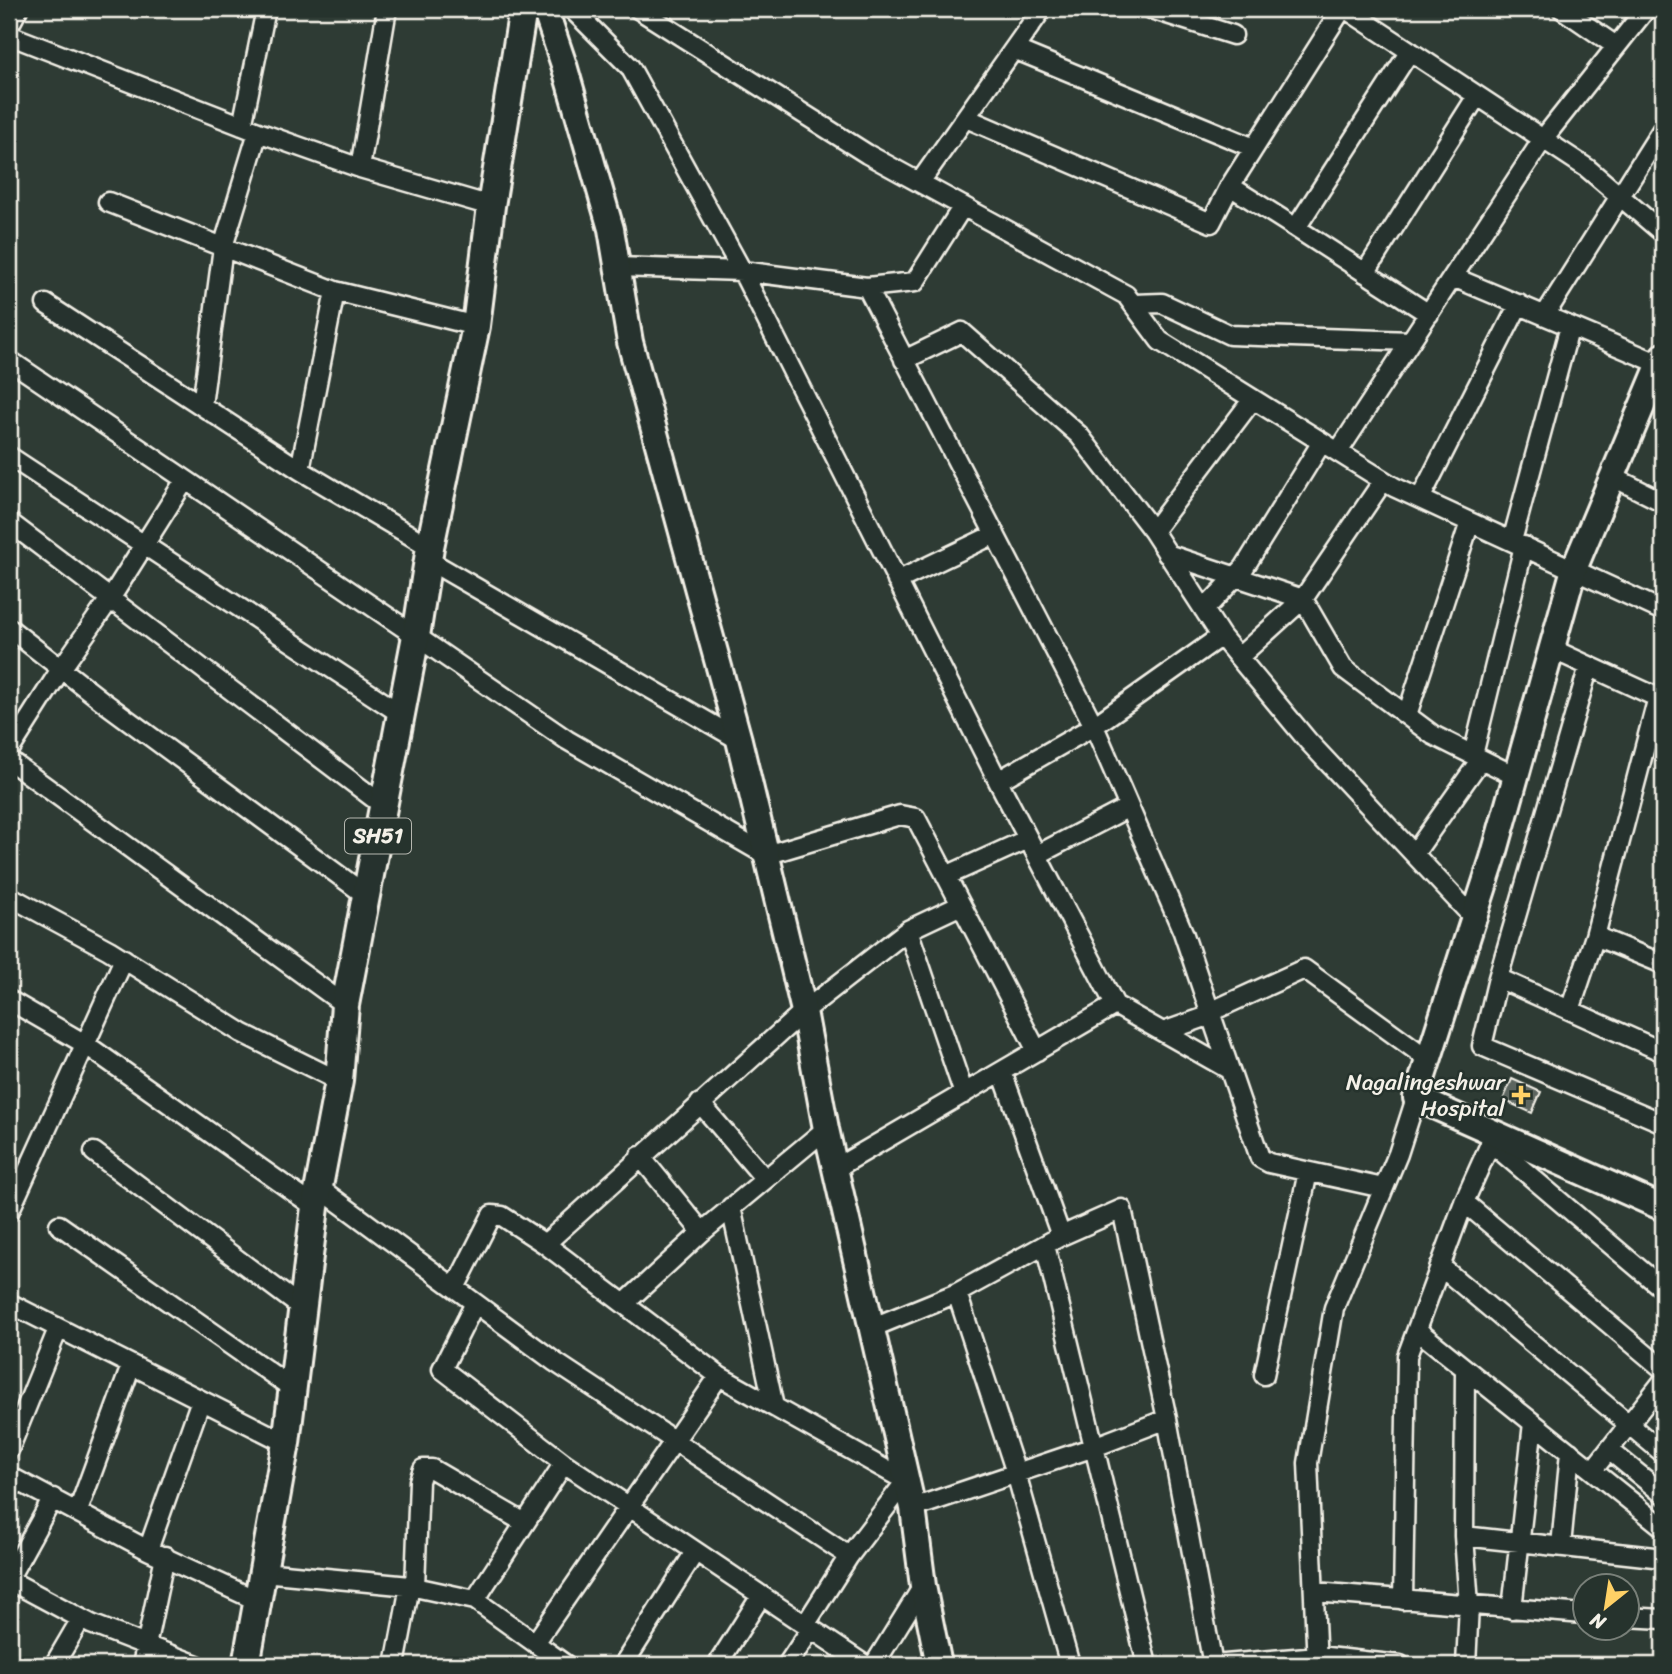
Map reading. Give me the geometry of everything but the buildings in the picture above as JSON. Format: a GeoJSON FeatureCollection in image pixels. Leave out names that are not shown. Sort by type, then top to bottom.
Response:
{"type":"FeatureCollection","features":[{"type":"Feature","properties":{"kind":"main road","name":"SH51"},"geometry":{"type":"LineString","coordinates":[[246,1665],[286,1443],[301,1307],[338,1081],[345,1005],[416,636],[429,554],[476,326],[491,206],[523,9]]}},
{"type":"Feature","properties":{"kind":"street"},"geometry":{"type":"LineString","coordinates":[[9,26],[18,9]]}},
{"type":"Feature","properties":{"kind":"street"},"geometry":{"type":"LineString","coordinates":[[202,405],[223,247],[250,129],[266,9]]}},
{"type":"Feature","properties":{"kind":"street"},"geometry":{"type":"LineString","coordinates":[[360,168],[387,9]]}},
{"type":"Feature","properties":{"kind":"street"},"geometry":{"type":"LineString","coordinates":[[545,9],[611,229],[630,342],[739,740],[804,1011],[826,1129],[913,1508],[923,1586],[939,1665]]}},
{"type":"Feature","properties":{"kind":"street"},"geometry":{"type":"LineString","coordinates":[[572,9],[629,67],[742,271],[998,781],[1115,1005],[1228,1069]]}},
{"type":"Feature","properties":{"kind":"street"},"geometry":{"type":"LineString","coordinates":[[638,9],[867,154],[1126,295],[1160,341],[1383,481],[1663,611]]}},
{"type":"Feature","properties":{"kind":"street"},"geometry":{"type":"LineString","coordinates":[[920,183],[1042,9]]}},
{"type":"Feature","properties":{"kind":"street"},"geometry":{"type":"LineString","coordinates":[[1151,9],[1233,35]]}},
{"type":"Feature","properties":{"kind":"street"},"geometry":{"type":"LineString","coordinates":[[966,118],[1211,223],[1230,186],[1344,9],[1587,168],[1663,233]]}},
{"type":"Feature","properties":{"kind":"street"},"geometry":{"type":"LineString","coordinates":[[1562,9],[1616,46]]}},
{"type":"Feature","properties":{"kind":"street"},"geometry":{"type":"LineString","coordinates":[[1338,452],[1543,139],[1646,9]]}},
{"type":"Feature","properties":{"kind":"street"},"geometry":{"type":"LineString","coordinates":[[9,35],[250,129],[360,168],[491,206]]}},
{"type":"Feature","properties":{"kind":"street"},"geometry":{"type":"LineString","coordinates":[[1014,49],[1254,148]]}},
{"type":"Feature","properties":{"kind":"street"},"geometry":{"type":"LineString","coordinates":[[1296,228],[1410,51]]}},
{"type":"Feature","properties":{"kind":"street"},"geometry":{"type":"LineString","coordinates":[[1365,273],[1477,96]]}},
{"type":"Feature","properties":{"kind":"street"},"geometry":{"type":"LineString","coordinates":[[1545,315],[1663,128]]}},
{"type":"Feature","properties":{"kind":"street"},"geometry":{"type":"LineString","coordinates":[[1230,186],[1429,314]]}},
{"type":"Feature","properties":{"kind":"street"},"geometry":{"type":"LineString","coordinates":[[108,202],[335,291],[476,326]]}},
{"type":"Feature","properties":{"kind":"street"},"geometry":{"type":"LineString","coordinates":[[617,267],[742,271],[867,287],[915,282],[963,206]]}},
{"type":"Feature","properties":{"kind":"street"},"geometry":{"type":"LineString","coordinates":[[1317,1661],[1308,1464],[1334,1308],[1398,1154],[1474,918],[1574,569],[1662,360],[1570,326],[1453,277]]}},
{"type":"Feature","properties":{"kind":"street"},"geometry":{"type":"LineString","coordinates":[[867,287],[1094,726],[1183,932],[1259,1158],[1269,1163],[1383,1188]]}},
{"type":"Feature","properties":{"kind":"street"},"geometry":{"type":"LineString","coordinates":[[300,470],[335,291]]}},
{"type":"Feature","properties":{"kind":"street"},"geometry":{"type":"LineString","coordinates":[[1133,304],[1155,301],[1162,303],[1230,335],[1411,341]]}},
{"type":"Feature","properties":{"kind":"street"},"geometry":{"type":"LineString","coordinates":[[46,304],[429,554],[739,740]]}},
{"type":"Feature","properties":{"kind":"street"},"geometry":{"type":"LineString","coordinates":[[1420,499],[1519,304]]}},
{"type":"Feature","properties":{"kind":"street"},"geometry":{"type":"LineString","coordinates":[[1414,854],[1477,757],[1518,544],[1570,326]]}},
{"type":"Feature","properties":{"kind":"street"},"geometry":{"type":"LineString","coordinates":[[904,360],[962,332],[1079,435],[1153,531],[1221,636],[1308,741],[1474,918]]}},
{"type":"Feature","properties":{"kind":"street"},"geometry":{"type":"LineString","coordinates":[[9,360],[567,740],[766,855],[906,814],[912,816],[918,822],[1037,1051]]}},
{"type":"Feature","properties":{"kind":"street"},"geometry":{"type":"LineString","coordinates":[[1153,531],[1253,399]]}},
{"type":"Feature","properties":{"kind":"street"},"geometry":{"type":"LineString","coordinates":[[1204,610],[1250,560],[1322,442]]}},
{"type":"Feature","properties":{"kind":"street"},"geometry":{"type":"LineString","coordinates":[[9,456],[401,714]]}},
{"type":"Feature","properties":{"kind":"street"},"geometry":{"type":"LineString","coordinates":[[1613,477],[1663,502]]}},
{"type":"Feature","properties":{"kind":"street"},"geometry":{"type":"LineString","coordinates":[[9,751],[14,732],[110,598],[185,480]]}},
{"type":"Feature","properties":{"kind":"street"},"geometry":{"type":"LineString","coordinates":[[1239,657],[1303,599],[1383,481]]}},
{"type":"Feature","properties":{"kind":"street"},"geometry":{"type":"LineString","coordinates":[[9,522],[384,806]]}},
{"type":"Feature","properties":{"kind":"street"},"geometry":{"type":"LineString","coordinates":[[1407,716],[1469,522]]}},
{"type":"Feature","properties":{"kind":"street"},"geometry":{"type":"LineString","coordinates":[[897,581],[995,534]]}},
{"type":"Feature","properties":{"kind":"street"},"geometry":{"type":"LineString","coordinates":[[1167,554],[1303,599],[1343,668],[1433,735],[1515,776]]}},
{"type":"Feature","properties":{"kind":"street"},"geometry":{"type":"LineString","coordinates":[[9,628],[367,896]]}},
{"type":"Feature","properties":{"kind":"street"},"geometry":{"type":"LineString","coordinates":[[998,781],[1094,726],[1221,636]]}},
{"type":"Feature","properties":{"kind":"street"},"geometry":{"type":"LineString","coordinates":[[1552,649],[1661,699],[1595,936],[1570,1010]]}},
{"type":"Feature","properties":{"kind":"street"},"geometry":{"type":"LineString","coordinates":[[1589,666],[1498,978],[1482,1046],[1663,1123]]}},
{"type":"Feature","properties":{"kind":"street"},"geometry":{"type":"LineString","coordinates":[[9,760],[345,1005]]}},
{"type":"Feature","properties":{"kind":"street"},"geometry":{"type":"LineString","coordinates":[[946,876],[1032,847],[1129,807]]}},
{"type":"Feature","properties":{"kind":"street"},"geometry":{"type":"LineString","coordinates":[[9,896],[124,960],[243,1033],[338,1081]]}},
{"type":"Feature","properties":{"kind":"street"},"geometry":{"type":"LineString","coordinates":[[545,1244],[804,1011],[908,930],[961,905]]}},
{"type":"Feature","properties":{"kind":"street"},"geometry":{"type":"LineString","coordinates":[[908,930],[964,1094]]}},
{"type":"Feature","properties":{"kind":"street"},"geometry":{"type":"LineString","coordinates":[[1595,936],[1662,957]]}},
{"type":"Feature","properties":{"kind":"street"},"geometry":{"type":"LineString","coordinates":[[9,1212],[124,960]]}},
{"type":"Feature","properties":{"kind":"street"},"geometry":{"type":"LineString","coordinates":[[1163,1032],[1210,1014],[1304,969],[1428,1059]]}},
{"type":"Feature","properties":{"kind":"street"},"geometry":{"type":"LineString","coordinates":[[1498,978],[1663,1052]]}},
{"type":"Feature","properties":{"kind":"street"},"geometry":{"type":"LineString","coordinates":[[9,1000],[85,1044],[455,1288],[555,1362],[849,1556]]}},
{"type":"Feature","properties":{"kind":"street"},"geometry":{"type":"LineString","coordinates":[[836,1168],[1115,1005]]}},
{"type":"Feature","properties":{"kind":"street"},"geometry":{"type":"LineString","coordinates":[[1002,1072],[1053,1240],[1094,1447],[1147,1665]]}},
{"type":"Feature","properties":{"kind":"street"},"geometry":{"type":"LineString","coordinates":[[1416,1098],[1492,1138],[1663,1208]]}},
{"type":"Feature","properties":{"kind":"street"},"geometry":{"type":"LineString","coordinates":[[700,1103],[765,1179]]}},
{"type":"Feature","properties":{"kind":"street"},"geometry":{"type":"LineString","coordinates":[[624,1304],[702,1232],[826,1129]]}},
{"type":"Feature","properties":{"kind":"street"},"geometry":{"type":"LineString","coordinates":[[1403,1600],[1407,1356],[1464,1202],[1492,1138]]}},
{"type":"Feature","properties":{"kind":"street"},"geometry":{"type":"LineString","coordinates":[[1492,1138],[1663,1289]]}},
{"type":"Feature","properties":{"kind":"street"},"geometry":{"type":"LineString","coordinates":[[94,1152],[301,1307]]}},
{"type":"Feature","properties":{"kind":"street"},"geometry":{"type":"LineString","coordinates":[[640,1156],[702,1232]]}},
{"type":"Feature","properties":{"kind":"street"},"geometry":{"type":"LineString","coordinates":[[1264,1375],[1308,1171]]}},
{"type":"Feature","properties":{"kind":"street"},"geometry":{"type":"LineString","coordinates":[[1464,1202],[1663,1370]]}},
{"type":"Feature","properties":{"kind":"street"},"geometry":{"type":"LineString","coordinates":[[731,1208],[774,1407]]}},
{"type":"Feature","properties":{"kind":"street"},"geometry":{"type":"LineString","coordinates":[[871,1328],[957,1293],[1053,1240],[1122,1209],[1220,1665],[1317,1661],[1401,1665]]}},
{"type":"Feature","properties":{"kind":"street"},"geometry":{"type":"LineString","coordinates":[[455,1288],[492,1215],[502,1216],[545,1244],[719,1376],[906,1481]]}},
{"type":"Feature","properties":{"kind":"street"},"geometry":{"type":"LineString","coordinates":[[59,1225],[292,1388]]}},
{"type":"Feature","properties":{"kind":"street"},"geometry":{"type":"LineString","coordinates":[[1440,1266],[1663,1453]]}},
{"type":"Feature","properties":{"kind":"street"},"geometry":{"type":"LineString","coordinates":[[957,1293],[1016,1474],[1070,1665]]}},
{"type":"Feature","properties":{"kind":"street"},"geometry":{"type":"LineString","coordinates":[[9,1303],[286,1443]]}},
{"type":"Feature","properties":{"kind":"street"},"geometry":{"type":"LineString","coordinates":[[475,1303],[442,1369],[564,1463],[865,1665]]}},
{"type":"Feature","properties":{"kind":"street"},"geometry":{"type":"LineString","coordinates":[[9,1450],[58,1329]]}},
{"type":"Feature","properties":{"kind":"street"},"geometry":{"type":"LineString","coordinates":[[1417,1330],[1663,1527]]}},
{"type":"Feature","properties":{"kind":"street"},"geometry":{"type":"LineString","coordinates":[[78,1511],[131,1366]]}},
{"type":"Feature","properties":{"kind":"street"},"geometry":{"type":"LineString","coordinates":[[1465,1369],[1464,1536],[1469,1605],[1466,1665]]}},
{"type":"Feature","properties":{"kind":"street"},"geometry":{"type":"LineString","coordinates":[[538,1653],[629,1508],[719,1376]]}},
{"type":"Feature","properties":{"kind":"street"},"geometry":{"type":"LineString","coordinates":[[1593,1471],[1663,1381]]}},
{"type":"Feature","properties":{"kind":"street"},"geometry":{"type":"LineString","coordinates":[[148,1549],[201,1400]]}},
{"type":"Feature","properties":{"kind":"street"},"geometry":{"type":"LineString","coordinates":[[913,1508],[1094,1447],[1167,1419]]}},
{"type":"Feature","properties":{"kind":"street"},"geometry":{"type":"LineString","coordinates":[[1512,1609],[1534,1423]]}},
{"type":"Feature","properties":{"kind":"street"},"geometry":{"type":"LineString","coordinates":[[1609,1450],[1663,1494]]}},
{"type":"Feature","properties":{"kind":"street"},"geometry":{"type":"LineString","coordinates":[[1561,1546],[1570,1452]]}},
{"type":"Feature","properties":{"kind":"street"},"geometry":{"type":"LineString","coordinates":[[475,1600],[564,1463]]}},
{"type":"Feature","properties":{"kind":"street"},"geometry":{"type":"LineString","coordinates":[[395,1665],[412,1586],[419,1480],[423,1469],[432,1469],[525,1523]]}},
{"type":"Feature","properties":{"kind":"street"},"geometry":{"type":"LineString","coordinates":[[9,1476],[148,1549],[258,1601]]}},
{"type":"Feature","properties":{"kind":"street"},"geometry":{"type":"LineString","coordinates":[[787,1665],[849,1556],[906,1481]]}},
{"type":"Feature","properties":{"kind":"street"},"geometry":{"type":"LineString","coordinates":[[53,1498],[9,1579],[81,1619],[197,1665]]}},
{"type":"Feature","properties":{"kind":"street"},"geometry":{"type":"LineString","coordinates":[[1464,1536],[1663,1558]]}},
{"type":"Feature","properties":{"kind":"street"},"geometry":{"type":"LineString","coordinates":[[623,1665],[695,1552]]}},
{"type":"Feature","properties":{"kind":"street"},"geometry":{"type":"LineString","coordinates":[[142,1665],[165,1556]]}},
{"type":"Feature","properties":{"kind":"street"},"geometry":{"type":"LineString","coordinates":[[263,1572],[412,1586],[475,1600],[538,1653],[566,1665]]}},
{"type":"Feature","properties":{"kind":"street"},"geometry":{"type":"LineString","coordinates":[[874,1665],[923,1586]]}},
{"type":"Feature","properties":{"kind":"street"},"geometry":{"type":"LineString","coordinates":[[1315,1592],[1570,1613]]}},
{"type":"Feature","properties":{"kind":"street"},"geometry":{"type":"LineString","coordinates":[[718,1665],[761,1596]]}},
{"type":"Feature","properties":{"kind":"street"},"geometry":{"type":"LineString","coordinates":[[1640,1617],[1663,1619]]}},
{"type":"Feature","properties":{"kind":"street"},"geometry":{"type":"LineString","coordinates":[[54,1665],[81,1619]]}},
{"type":"Feature","properties":{"kind":"place","name":"Nagalingeshwar Hospital"},"geometry":{"type":"Point","coordinates":[1521,1095]}}]}
